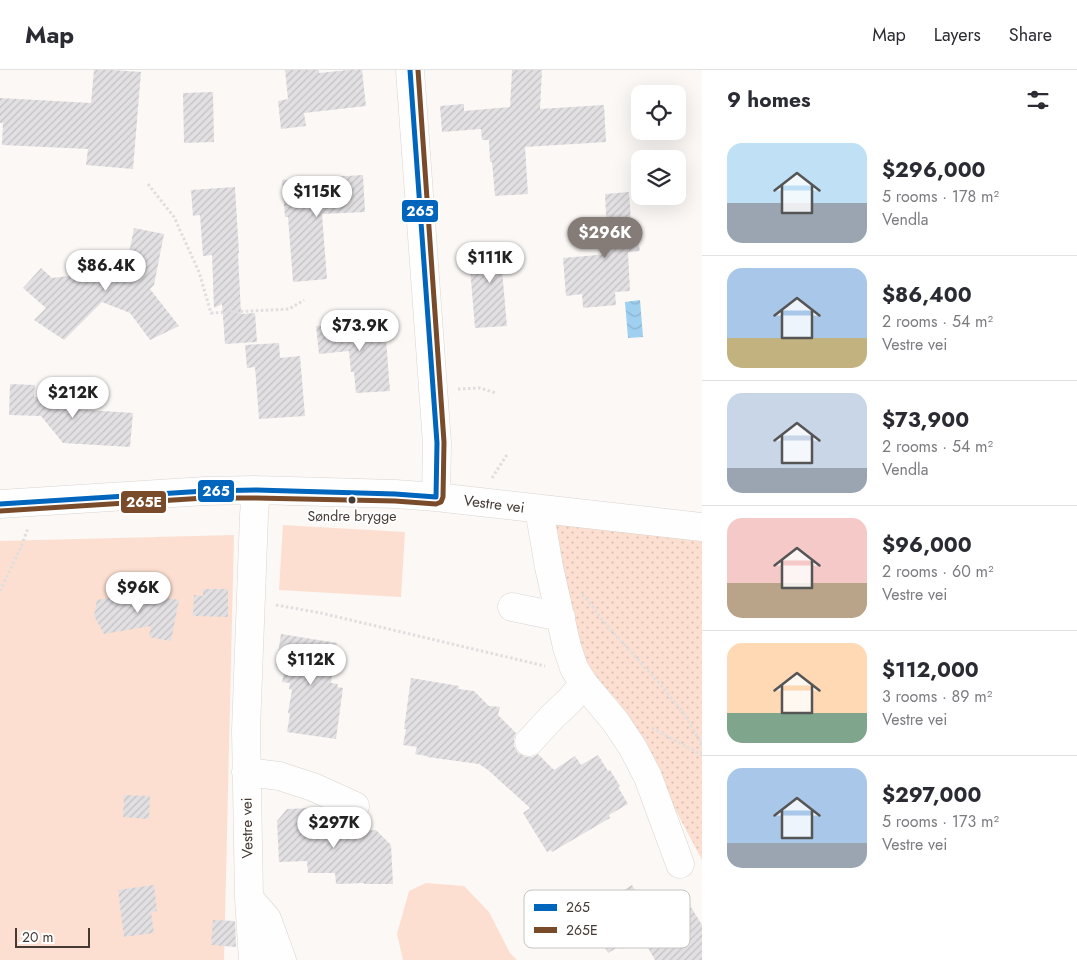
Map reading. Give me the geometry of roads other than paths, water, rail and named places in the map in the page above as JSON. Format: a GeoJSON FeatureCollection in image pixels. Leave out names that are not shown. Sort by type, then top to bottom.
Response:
{"type":"FeatureCollection","features":[{"type":"Feature","properties":{"kind":"street"},"geometry":{"type":"LineString","coordinates":[[410,70],[437,434],[436,497]]}},
{"type":"Feature","properties":{"kind":"street","name":"Vestre vei"},"geometry":{"type":"LineString","coordinates":[[253,960],[249,898],[246,730],[256,490]]}},
{"type":"Feature","properties":{"kind":"street","name":"Vestre vei"},"geometry":{"type":"LineString","coordinates":[[0,504],[256,490],[395,494],[702,527]]}},
{"type":"Feature","properties":{"kind":"street"},"geometry":{"type":"LineString","coordinates":[[539,509],[549,567],[567,647],[574,668],[584,684],[615,720],[633,748],[648,777],[680,864]]}},
{"type":"Feature","properties":{"kind":"street"},"geometry":{"type":"LineString","coordinates":[[512,607],[561,617]]}},
{"type":"Feature","properties":{"kind":"street"},"geometry":{"type":"LineString","coordinates":[[529,742],[584,684]]}},
{"type":"Feature","properties":{"kind":"street"},"geometry":{"type":"LineString","coordinates":[[246,772],[278,776],[313,787],[355,806]]}},
{"type":"Feature","properties":{"kind":"street"},"geometry":{"type":"LineString","coordinates":[[249,898],[267,919],[282,960]]}},
{"type":"Feature","properties":{"kind":"water"},"geometry":{"type":"Polygon","coordinates":[[[640,300],[643,337],[628,338],[625,302],[640,300]]]}},
{"type":"Feature","properties":{"kind":"place","name":"Søndre brygge"},"geometry":{"type":"Point","coordinates":[352,500]}}]}
